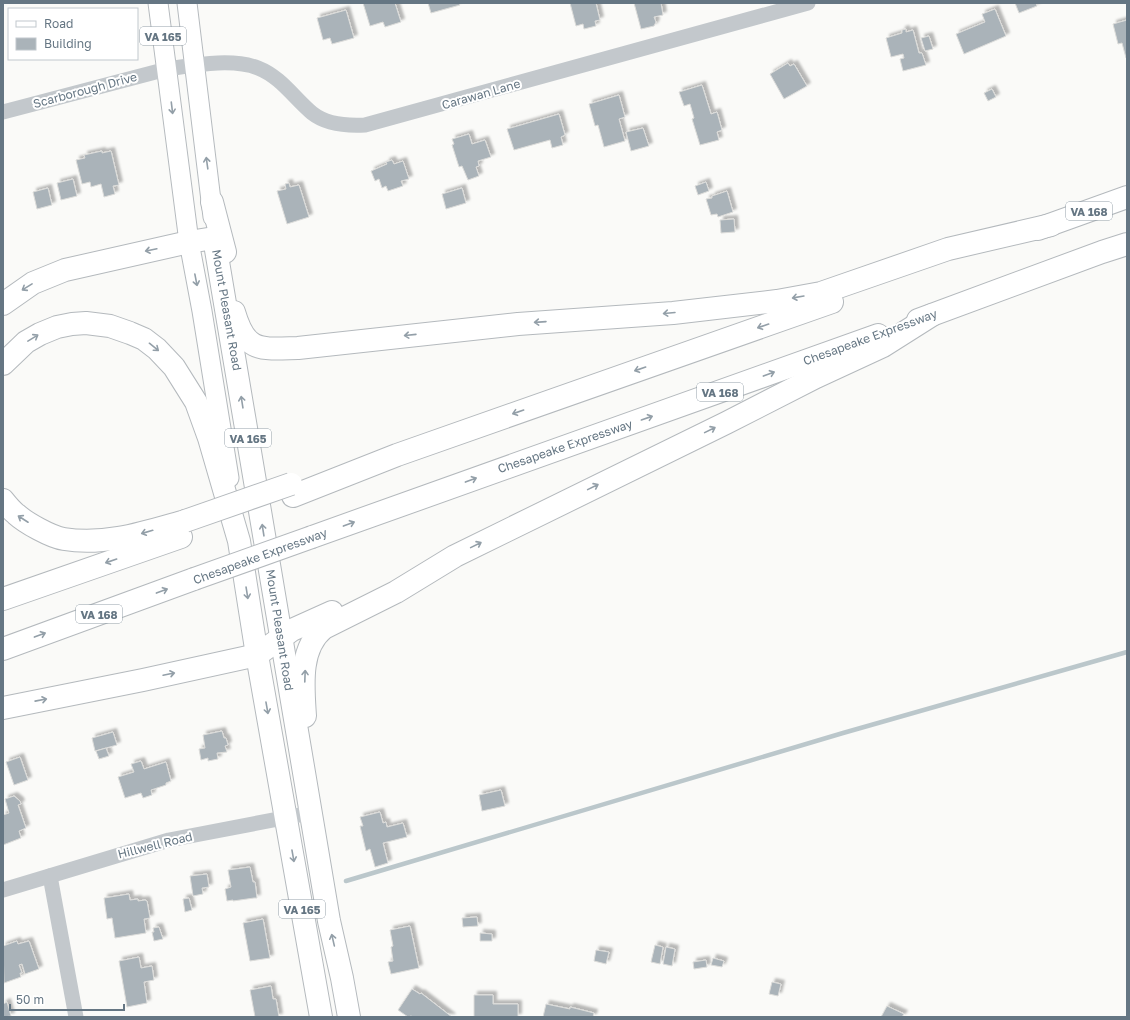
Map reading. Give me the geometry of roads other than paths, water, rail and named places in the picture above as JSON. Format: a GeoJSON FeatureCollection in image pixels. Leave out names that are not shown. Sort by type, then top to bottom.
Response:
{"type":"FeatureCollection","features":[{"type":"Feature","properties":{"kind":"highway","name":"VA 168"},"geometry":{"type":"LineString","coordinates":[[3,599],[186,528],[292,490],[397,455],[1127,197]]}},
{"type":"Feature","properties":{"kind":"highway"},"geometry":{"type":"LineString","coordinates":[[212,202],[225,251],[234,310],[239,328],[245,338],[257,347],[263,349],[298,348],[518,324],[673,313],[777,301],[821,293],[948,249],[1051,225]]}},
{"type":"Feature","properties":{"kind":"highway"},"geometry":{"type":"LineString","coordinates":[[3,304],[33,283],[65,270],[189,242],[214,238]]}},
{"type":"Feature","properties":{"kind":"highway","name":"Mount Pleasant Road"},"geometry":{"type":"LineString","coordinates":[[214,238],[310,813],[329,921],[349,1017]]}},
{"type":"Feature","properties":{"kind":"highway","name":"Chesapeake Expressway"},"geometry":{"type":"LineString","coordinates":[[3,649],[492,472],[691,403],[1127,244]]}},
{"type":"Feature","properties":{"kind":"highway"},"geometry":{"type":"LineString","coordinates":[[3,708],[257,655],[292,630],[391,583],[455,556],[726,423],[816,376],[883,346],[932,315]]}},
{"type":"Feature","properties":{"kind":"highway"},"geometry":{"type":"LineString","coordinates":[[3,364],[17,350],[40,334],[57,327],[72,324],[86,323],[110,326],[144,339],[174,367],[196,402],[209,438],[239,541]]}},
{"type":"Feature","properties":{"kind":"highway"},"geometry":{"type":"LineString","coordinates":[[3,500],[16,514],[47,532],[63,539],[89,542],[186,528]]}},
{"type":"Feature","properties":{"kind":"highway","name":"Mount Pleasant Road"},"geometry":{"type":"LineString","coordinates":[[239,541],[257,655],[321,1017]]}},
{"type":"Feature","properties":{"kind":"highway"},"geometry":{"type":"LineString","coordinates":[[310,813],[304,708],[306,660],[309,646],[317,634],[324,628],[396,592],[455,556]]}},
{"type":"Feature","properties":{"kind":"main road","name":"Mount Pleasant Road"},"geometry":{"type":"LineString","coordinates":[[158,3],[189,242],[202,311],[239,541]]}},
{"type":"Feature","properties":{"kind":"main road","name":"Mount Pleasant Road"},"geometry":{"type":"LineString","coordinates":[[187,3],[212,202],[214,238]]}},
{"type":"Feature","properties":{"kind":"street","name":"Carawan Lane"},"geometry":{"type":"LineString","coordinates":[[167,69],[194,65],[234,63],[248,65],[260,69],[276,78],[314,114],[342,126],[365,125],[808,3]]}},
{"type":"Feature","properties":{"kind":"street","name":"Scarborough Drive"},"geometry":{"type":"LineString","coordinates":[[3,112],[167,69]]}},
{"type":"Feature","properties":{"kind":"street","name":"Hillwell Road"},"geometry":{"type":"LineString","coordinates":[[3,890],[169,840],[310,813]]}},
{"type":"Feature","properties":{"kind":"street"},"geometry":{"type":"LineString","coordinates":[[50,876],[76,1017]]}},
{"type":"Feature","properties":{"kind":"waterway"},"geometry":{"type":"LineString","coordinates":[[346,881],[843,733],[1127,652]]}}]}
